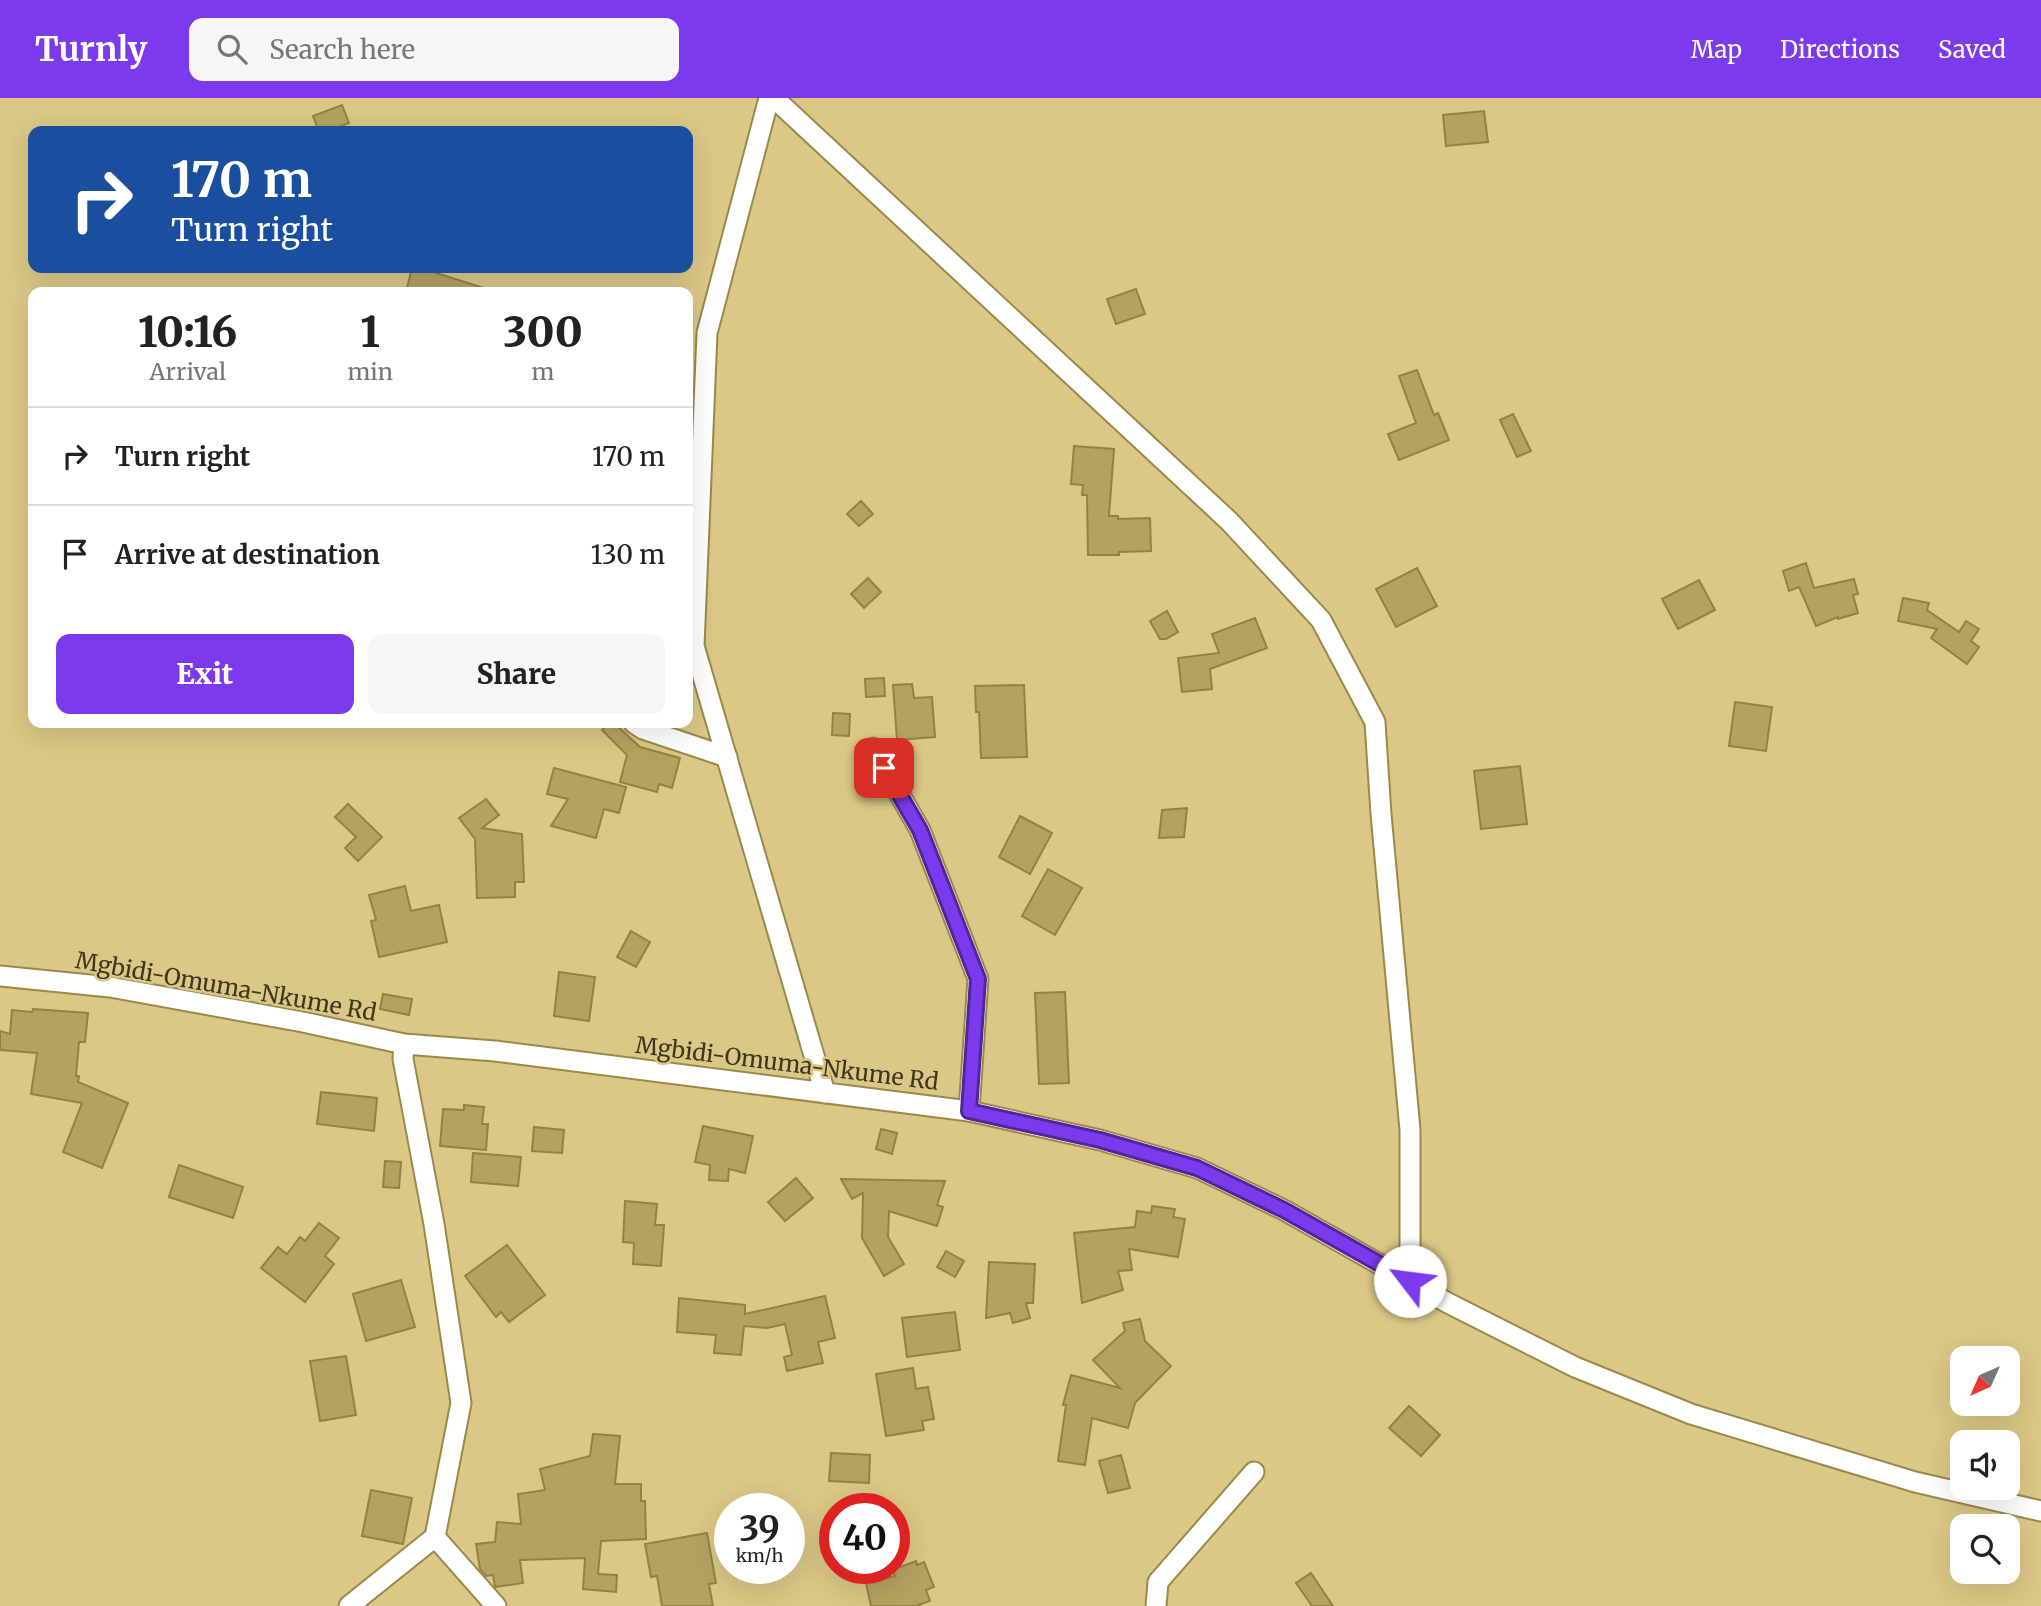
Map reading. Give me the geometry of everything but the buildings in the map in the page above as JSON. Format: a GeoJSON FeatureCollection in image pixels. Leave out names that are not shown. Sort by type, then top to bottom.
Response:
{"type":"FeatureCollection","features":[{"type":"Feature","properties":{"kind":"street"},"geometry":{"type":"LineString","coordinates":[[825,1093],[694,646],[707,333],[771,98],[1229,521],[1321,620],[1328,631],[1376,722],[1381,814],[1410,1130],[1410,1281]]}},
{"type":"Feature","properties":{"kind":"street"},"geometry":{"type":"LineString","coordinates":[[642,728],[727,757]]}},
{"type":"Feature","properties":{"kind":"street"},"geometry":{"type":"LineString","coordinates":[[873,748],[920,830],[978,979],[969,1111]]}},
{"type":"Feature","properties":{"kind":"street","name":"Mgbidi-Omuma-Nkume Rd"},"geometry":{"type":"LineString","coordinates":[[0,976],[110,987],[303,1022],[404,1044],[495,1051],[969,1111],[1100,1140],[1197,1168],[1284,1210],[1410,1281],[1575,1367],[1691,1414],[1915,1482],[2041,1511]]}},
{"type":"Feature","properties":{"kind":"street"},"geometry":{"type":"LineString","coordinates":[[349,1606],[435,1536],[461,1403],[434,1224],[403,1059],[404,1044]]}},
{"type":"Feature","properties":{"kind":"street"},"geometry":{"type":"LineString","coordinates":[[1156,1606],[1158,1582],[1254,1472]]}},
{"type":"Feature","properties":{"kind":"street"},"geometry":{"type":"LineString","coordinates":[[435,1536],[496,1606]]}},
{"type":"Feature","properties":{"kind":"route"},"geometry":{"type":"LineString","coordinates":[[884,768],[920,830],[978,979],[969,1111],[1100,1140],[1197,1168],[1284,1210],[1410,1281]]}}]}
